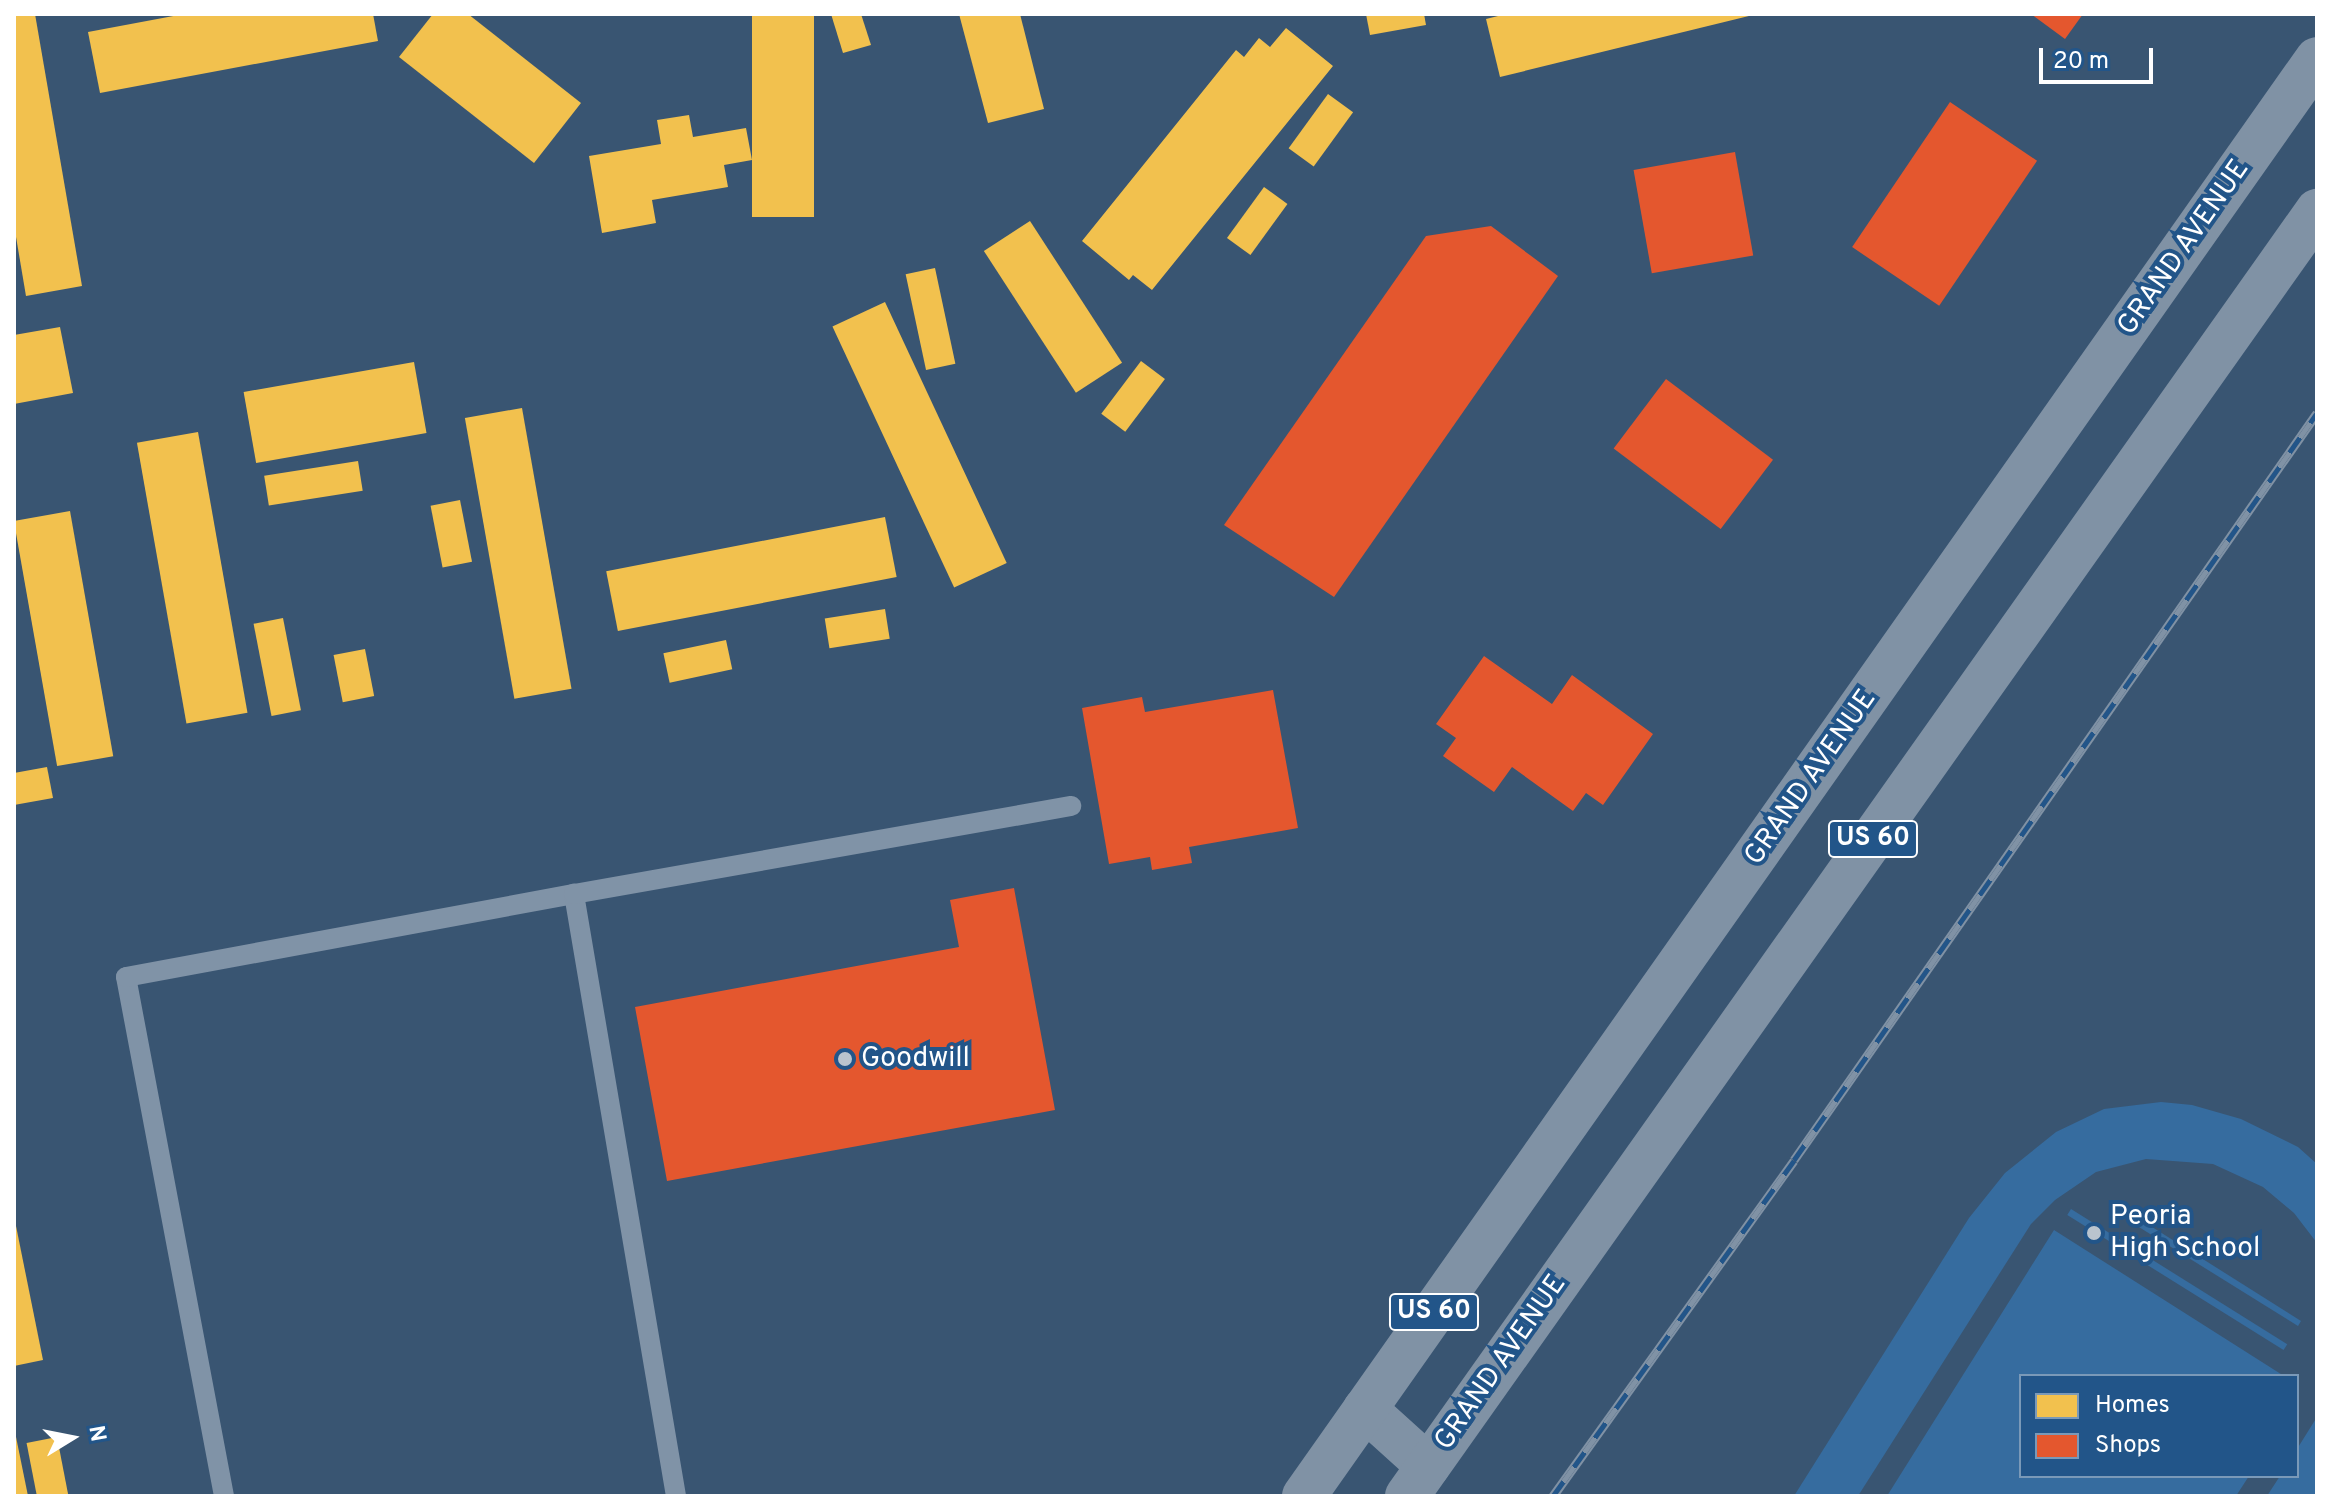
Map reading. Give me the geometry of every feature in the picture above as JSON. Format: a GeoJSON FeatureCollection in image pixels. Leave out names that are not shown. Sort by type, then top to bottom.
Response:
{"type":"FeatureCollection","features":[{"type":"Feature","properties":{"kind":"highway","name":"GRAND AVENUE"},"geometry":{"type":"LineString","coordinates":[[1304,1496],[2317,59]]}},
{"type":"Feature","properties":{"kind":"highway","name":"GRAND AVENUE"},"geometry":{"type":"LineString","coordinates":[[1418,1481],[2317,211]]}},
{"type":"Feature","properties":{"kind":"highway"},"geometry":{"type":"LineString","coordinates":[[1365,1409],[1418,1481]]}},
{"type":"Feature","properties":{"kind":"lane"},"geometry":{"type":"LineString","coordinates":[[224,1496],[126,977],[1071,806]]}},
{"type":"Feature","properties":{"kind":"lane"},"geometry":{"type":"LineString","coordinates":[[574,894],[676,1496]]}},
{"type":"Feature","properties":{"kind":"shaded area"},"geometry":{"type":"Polygon","coordinates":[[[2161,1102],[2192,1105],[2241,1119],[2298,1147],[2317,1164],[2317,1243],[2294,1213],[2263,1187],[2213,1164],[2146,1159],[2096,1172],[2055,1200],[2031,1224],[1858,1496],[1794,1496],[1969,1218],[2005,1173],[2056,1132],[2104,1109],[2161,1102]]]}},
{"type":"Feature","properties":{"kind":"shaded area"},"geometry":{"type":"Polygon","coordinates":[[[2122,1208],[2301,1321],[2298,1326],[2118,1214],[2122,1208]]]}},
{"type":"Feature","properties":{"kind":"shaded area"},"geometry":{"type":"Polygon","coordinates":[[[2071,1209],[2287,1344],[2284,1350],[2067,1215],[2071,1209]]]}},
{"type":"Feature","properties":{"kind":"shaded area"},"geometry":{"type":"Polygon","coordinates":[[[2054,1230],[2281,1374],[2019,1374],[2019,1478],[2248,1478],[2236,1496],[1887,1496],[2054,1230]]]}},
{"type":"Feature","properties":{"kind":"shaded area"},"geometry":{"type":"Polygon","coordinates":[[[2317,1417],[2317,1496],[2267,1496],[2279,1478],[2299,1478],[2299,1446],[2317,1417]]]}},
{"type":"Feature","properties":{"kind":"building: Homes"},"geometry":{"type":"Polygon","coordinates":[[[14,14],[35,14],[82,286],[26,296],[14,225],[14,14]]]}},
{"type":"Feature","properties":{"kind":"building: Homes"},"geometry":{"type":"Polygon","coordinates":[[[184,14],[373,14],[378,41],[100,93],[88,32],[184,14]]]}},
{"type":"Feature","properties":{"kind":"building: Homes"},"geometry":{"type":"Polygon","coordinates":[[[433,14],[468,14],[581,103],[534,163],[399,57],[433,14]]]}},
{"type":"Feature","properties":{"kind":"building: Homes"},"geometry":{"type":"Polygon","coordinates":[[[752,14],[814,14],[814,217],[752,217],[752,14]]]}},
{"type":"Feature","properties":{"kind":"building: Homes"},"geometry":{"type":"Polygon","coordinates":[[[831,14],[861,14],[871,45],[843,53],[831,14]]]}},
{"type":"Feature","properties":{"kind":"building: Homes"},"geometry":{"type":"Polygon","coordinates":[[[959,14],[1020,14],[1044,109],[988,123],[959,14]]]}},
{"type":"Feature","properties":{"kind":"building: Homes"},"geometry":{"type":"Polygon","coordinates":[[[1366,14],[1424,14],[1426,25],[1370,35],[1366,14]]]}},
{"type":"Feature","properties":{"kind":"building: Homes"},"geometry":{"type":"Polygon","coordinates":[[[1506,14],[1753,15],[1500,77],[1486,19],[1506,14]]]}},
{"type":"Feature","properties":{"kind":"building: Homes"},"geometry":{"type":"Polygon","coordinates":[[[1286,28],[1333,66],[1152,290],[1133,275],[1129,280],[1082,241],[1236,50],[1244,57],[1259,38],[1270,47],[1286,28]]]}},
{"type":"Feature","properties":{"kind":"building: Homes"},"geometry":{"type":"Polygon","coordinates":[[[1328,94],[1353,112],[1314,166],[1289,148],[1328,94]]]}},
{"type":"Feature","properties":{"kind":"building: Homes"},"geometry":{"type":"Polygon","coordinates":[[[689,115],[693,137],[746,128],[752,160],[724,165],[728,187],[652,200],[656,223],[602,233],[589,156],[661,144],[657,120],[689,115]]]}},
{"type":"Feature","properties":{"kind":"building: Homes"},"geometry":{"type":"Polygon","coordinates":[[[1264,187],[1287,204],[1250,255],[1227,238],[1264,187]]]}},
{"type":"Feature","properties":{"kind":"building: Homes"},"geometry":{"type":"Polygon","coordinates":[[[1030,221],[1122,363],[1076,393],[984,251],[1030,221]]]}},
{"type":"Feature","properties":{"kind":"building: Homes"},"geometry":{"type":"Polygon","coordinates":[[[935,268],[955,364],[926,370],[906,274],[935,268]]]}},
{"type":"Feature","properties":{"kind":"building: Homes"},"geometry":{"type":"Polygon","coordinates":[[[885,302],[1007,563],[954,588],[832,327],[885,302]]]}},
{"type":"Feature","properties":{"kind":"building: Homes"},"geometry":{"type":"Polygon","coordinates":[[[60,327],[73,393],[14,404],[14,335],[60,327]]]}},
{"type":"Feature","properties":{"kind":"building: Homes"},"geometry":{"type":"Polygon","coordinates":[[[1141,361],[1165,379],[1125,432],[1101,414],[1141,361]]]}},
{"type":"Feature","properties":{"kind":"building: Homes"},"geometry":{"type":"Polygon","coordinates":[[[414,362],[427,433],[256,463],[244,392],[414,362]]]}},
{"type":"Feature","properties":{"kind":"building: Homes"},"geometry":{"type":"Polygon","coordinates":[[[522,408],[571,689],[514,699],[465,418],[522,408]]]}},
{"type":"Feature","properties":{"kind":"building: Homes"},"geometry":{"type":"Polygon","coordinates":[[[198,432],[247,713],[186,723],[137,443],[198,432]]]}},
{"type":"Feature","properties":{"kind":"building: Homes"},"geometry":{"type":"Polygon","coordinates":[[[358,461],[363,491],[269,505],[264,476],[358,461]]]}},
{"type":"Feature","properties":{"kind":"building: Homes"},"geometry":{"type":"Polygon","coordinates":[[[460,500],[472,562],[443,568],[431,506],[460,500]]]}},
{"type":"Feature","properties":{"kind":"building: Homes"},"geometry":{"type":"Polygon","coordinates":[[[70,511],[113,756],[57,766],[14,521],[70,511]]]}},
{"type":"Feature","properties":{"kind":"building: Homes"},"geometry":{"type":"Polygon","coordinates":[[[885,517],[897,577],[618,631],[606,571],[885,517]]]}},
{"type":"Feature","properties":{"kind":"building: Homes"},"geometry":{"type":"Polygon","coordinates":[[[885,609],[890,639],[829,648],[825,619],[885,609]]]}},
{"type":"Feature","properties":{"kind":"building: Homes"},"geometry":{"type":"Polygon","coordinates":[[[283,618],[301,710],[271,716],[254,624],[283,618]]]}},
{"type":"Feature","properties":{"kind":"building: Homes"},"geometry":{"type":"Polygon","coordinates":[[[726,640],[732,669],[670,683],[663,653],[726,640]]]}},
{"type":"Feature","properties":{"kind":"building: Homes"},"geometry":{"type":"Polygon","coordinates":[[[365,649],[374,696],[343,702],[334,655],[365,649]]]}},
{"type":"Feature","properties":{"kind":"building: Homes"},"geometry":{"type":"Polygon","coordinates":[[[47,767],[53,798],[14,805],[14,773],[47,767]]]}},
{"type":"Feature","properties":{"kind":"building: Homes"},"geometry":{"type":"Polygon","coordinates":[[[14,1216],[43,1360],[14,1366],[14,1216]]]}},
{"type":"Feature","properties":{"kind":"building: Homes"},"geometry":{"type":"Polygon","coordinates":[[[15,1432],[28,1496],[14,1496],[15,1432]]]}},
{"type":"Feature","properties":{"kind":"building: Homes"},"geometry":{"type":"Polygon","coordinates":[[[57,1437],[68,1496],[37,1496],[27,1443],[57,1437]]]}},
{"type":"Feature","properties":{"kind":"building: Shops"},"geometry":{"type":"Polygon","coordinates":[[[2031,14],[2083,14],[2065,39],[2031,14]]]}},
{"type":"Feature","properties":{"kind":"building: Shops"},"geometry":{"type":"Polygon","coordinates":[[[1950,102],[2037,161],[1939,306],[1852,247],[1950,102]]]}},
{"type":"Feature","properties":{"kind":"building: Shops"},"geometry":{"type":"Polygon","coordinates":[[[1735,152],[1753,255],[1652,273],[1634,170],[1735,152]]]}},
{"type":"Feature","properties":{"kind":"building: Shops"},"geometry":{"type":"Polygon","coordinates":[[[1491,226],[1558,276],[1334,597],[1224,525],[1426,236],[1491,226]]]}},
{"type":"Feature","properties":{"kind":"building: Shops"},"geometry":{"type":"Polygon","coordinates":[[[1666,379],[1773,460],[1721,529],[1614,448],[1666,379]]]}},
{"type":"Feature","properties":{"kind":"building: Shops"},"geometry":{"type":"Polygon","coordinates":[[[1484,656],[1552,704],[1572,675],[1653,734],[1603,805],[1586,793],[1573,811],[1512,767],[1494,792],[1443,756],[1456,738],[1436,724],[1484,656]]]}},
{"type":"Feature","properties":{"kind":"building: Shops"},"geometry":{"type":"Polygon","coordinates":[[[1273,690],[1298,828],[1189,847],[1192,863],[1152,870],[1150,857],[1109,864],[1082,708],[1142,697],[1145,712],[1273,690]]]}},
{"type":"Feature","properties":{"kind":"building: Shops","name":"Goodwill"},"geometry":{"type":"Polygon","coordinates":[[[1014,888],[1055,1110],[667,1181],[635,1007],[959,947],[950,900],[1014,888]]]}},
{"type":"Feature","properties":{"kind":"railway"},"geometry":{"type":"LineString","coordinates":[[1553,1496],[1794,1160],[2317,413]]}},
{"type":"Feature","properties":{"kind":"place","name":"Goodwill"},"geometry":{"type":"Point","coordinates":[845,1059]}},
{"type":"Feature","properties":{"kind":"place","name":"Peoria High School"},"geometry":{"type":"Point","coordinates":[2094,1233]}}]}
